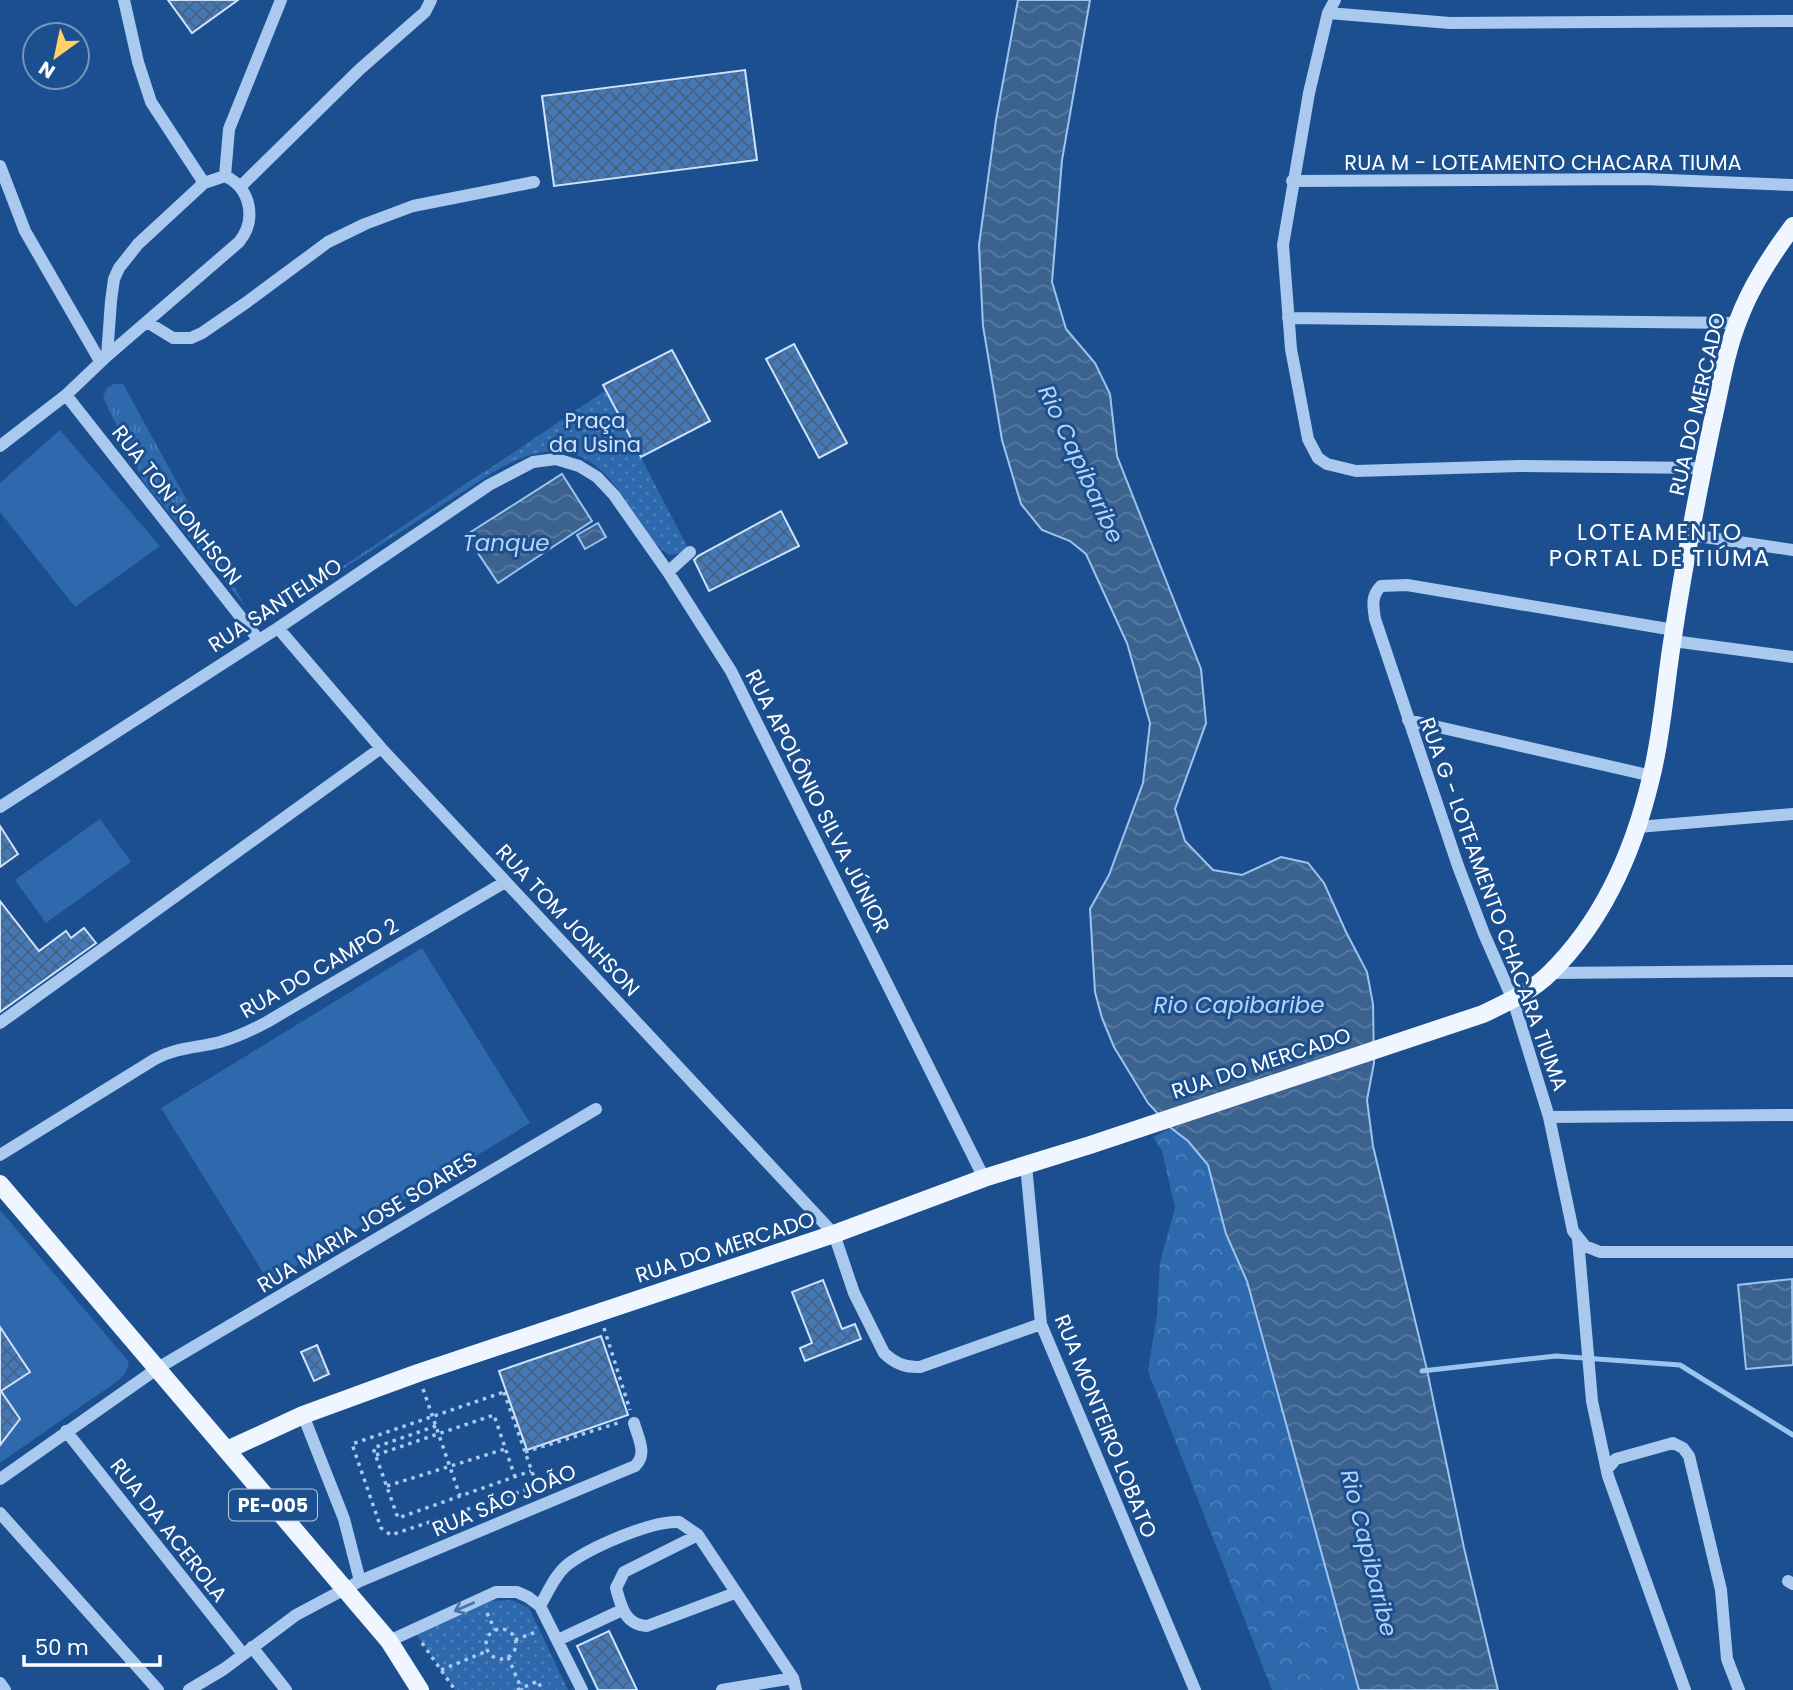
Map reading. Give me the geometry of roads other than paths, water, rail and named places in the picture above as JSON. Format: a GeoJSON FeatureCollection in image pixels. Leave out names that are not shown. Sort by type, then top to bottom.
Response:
{"type":"FeatureCollection","features":[{"type":"Feature","properties":{"kind":"main road","name":"RUA DO MERCADO"},"geometry":{"type":"LineString","coordinates":[[227,1450],[303,1415],[418,1373],[834,1234],[984,1178],[1483,1014],[1513,1000],[1550,974],[1591,924],[1615,886],[1638,827],[1652,776],[1673,636],[1703,468],[1737,323],[1763,267],[1793,226]]}},
{"type":"Feature","properties":{"kind":"main road","name":"PE-005"},"geometry":{"type":"LineString","coordinates":[[0,1184],[227,1450],[353,1585],[420,1690]]}},
{"type":"Feature","properties":{"kind":"street"},"geometry":{"type":"LineString","coordinates":[[124,0],[138,62],[151,102],[204,183]]}},
{"type":"Feature","properties":{"kind":"street"},"geometry":{"type":"LineString","coordinates":[[225,176],[229,130],[281,0]]}},
{"type":"Feature","properties":{"kind":"street"},"geometry":{"type":"LineString","coordinates":[[241,186],[311,115],[425,12],[431,0]]}},
{"type":"Feature","properties":{"kind":"street"},"geometry":{"type":"LineString","coordinates":[[1335,0],[1328,13],[1292,181],[1283,245],[1291,349],[1312,450],[1327,464],[1356,471],[1519,466],[1703,468]]}},
{"type":"Feature","properties":{"kind":"street"},"geometry":{"type":"LineString","coordinates":[[1328,13],[1450,23],[1793,21]]}},
{"type":"Feature","properties":{"kind":"street"},"geometry":{"type":"LineString","coordinates":[[0,166],[25,231],[104,359]]}},
{"type":"Feature","properties":{"kind":"street"},"geometry":{"type":"LineString","coordinates":[[104,359],[114,279],[119,268],[138,244],[204,183],[225,176]]}},
{"type":"Feature","properties":{"kind":"street"},"geometry":{"type":"LineString","coordinates":[[0,446],[66,395],[246,234],[251,215],[241,186],[225,176]]}},
{"type":"Feature","properties":{"kind":"street","name":"RUA M - LOTEAMENTO CHACARA TIUMA"},"geometry":{"type":"LineString","coordinates":[[1292,181],[1643,180],[1793,185]]}},
{"type":"Feature","properties":{"kind":"street"},"geometry":{"type":"LineString","coordinates":[[147,322],[173,338],[191,338],[247,302],[328,242],[365,224],[413,206],[534,182]]}},
{"type":"Feature","properties":{"kind":"street"},"geometry":{"type":"LineString","coordinates":[[1288,317],[1737,323]]}},
{"type":"Feature","properties":{"kind":"street","name":"RUA TON JONHSON"},"geometry":{"type":"LineString","coordinates":[[66,395],[258,639]]}},
{"type":"Feature","properties":{"kind":"street","name":"RUA SANTELMO"},"geometry":{"type":"LineString","coordinates":[[0,807],[278,628],[516,469],[533,462],[556,459],[579,466]]}},
{"type":"Feature","properties":{"kind":"street","name":"RUA APOLÔNIO SILVA JÚNIOR"},"geometry":{"type":"LineString","coordinates":[[579,466],[597,477],[614,495],[732,671],[984,1178]]}},
{"type":"Feature","properties":{"kind":"street"},"geometry":{"type":"LineString","coordinates":[[1691,535],[1793,550]]}},
{"type":"Feature","properties":{"kind":"street"},"geometry":{"type":"LineString","coordinates":[[668,572],[690,552]]}},
{"type":"Feature","properties":{"kind":"street","name":"RUA G - LOTEAMENTO CHACARA TIUMA"},"geometry":{"type":"LineString","coordinates":[[1673,636],[1407,585],[1381,586],[1374,595],[1372,604],[1408,720],[1471,900],[1513,1000],[1549,1116],[1569,1218],[1578,1239],[1592,1401],[1608,1476],[1685,1690]]}},
{"type":"Feature","properties":{"kind":"street","name":"RUA TOM JONHSON"},"geometry":{"type":"LineString","coordinates":[[278,628],[381,748],[834,1234]]}},
{"type":"Feature","properties":{"kind":"street"},"geometry":{"type":"LineString","coordinates":[[1673,636],[1793,657]]}},
{"type":"Feature","properties":{"kind":"street"},"geometry":{"type":"LineString","coordinates":[[1408,720],[1652,776]]}},
{"type":"Feature","properties":{"kind":"street"},"geometry":{"type":"LineString","coordinates":[[0,1023],[381,748]]}},
{"type":"Feature","properties":{"kind":"street"},"geometry":{"type":"LineString","coordinates":[[1638,827],[1793,814]]}},
{"type":"Feature","properties":{"kind":"street","name":"RUA DO CAMPO 2"},"geometry":{"type":"LineString","coordinates":[[0,1155],[155,1059],[182,1048],[238,1036],[267,1022],[506,882]]}},
{"type":"Feature","properties":{"kind":"street"},"geometry":{"type":"LineString","coordinates":[[1550,974],[1793,971]]}},
{"type":"Feature","properties":{"kind":"street","name":"RUA MARIA JOSE SOARES"},"geometry":{"type":"LineString","coordinates":[[0,1479],[158,1368],[596,1109]]}},
{"type":"Feature","properties":{"kind":"street"},"geometry":{"type":"LineString","coordinates":[[1549,1116],[1793,1115]]}},
{"type":"Feature","properties":{"kind":"street","name":"RUA MONTEIRO LOBATO"},"geometry":{"type":"LineString","coordinates":[[1026,1165],[1041,1324],[1195,1690]]}},
{"type":"Feature","properties":{"kind":"street"},"geometry":{"type":"LineString","coordinates":[[834,1234],[854,1293],[884,1353],[891,1360],[910,1368],[920,1367],[1041,1324]]}},
{"type":"Feature","properties":{"kind":"street"},"geometry":{"type":"LineString","coordinates":[[1578,1239],[1592,1250],[1600,1252],[1793,1252]]}},
{"type":"Feature","properties":{"kind":"street"},"geometry":{"type":"LineString","coordinates":[[189,1690],[205,1682],[296,1615],[353,1585],[344,1519],[303,1415]]}},
{"type":"Feature","properties":{"kind":"street","name":"RUA SÃO JOÃO"},"geometry":{"type":"LineString","coordinates":[[353,1585],[635,1466],[643,1456],[634,1423]]}},
{"type":"Feature","properties":{"kind":"street","name":"RUA DA ACEROLA"},"geometry":{"type":"LineString","coordinates":[[66,1431],[247,1650],[286,1690]]}},
{"type":"Feature","properties":{"kind":"street"},"geometry":{"type":"LineString","coordinates":[[1608,1468],[1616,1459],[1673,1443],[1683,1448],[1689,1456],[1721,1590],[1727,1659],[1739,1690]]}},
{"type":"Feature","properties":{"kind":"street"},"geometry":{"type":"LineString","coordinates":[[0,1513],[158,1690]]}},
{"type":"Feature","properties":{"kind":"street"},"geometry":{"type":"LineString","coordinates":[[540,1606],[568,1564],[630,1533],[676,1521],[698,1535],[794,1684],[722,1690]]}},
{"type":"Feature","properties":{"kind":"street"},"geometry":{"type":"LineString","coordinates":[[698,1535],[624,1572],[615,1588],[622,1610],[635,1624],[647,1626],[735,1592]]}},
{"type":"Feature","properties":{"kind":"street"},"geometry":{"type":"LineString","coordinates":[[389,1641],[496,1592],[517,1592],[540,1606],[582,1690]]}},
{"type":"Feature","properties":{"kind":"street"},"geometry":{"type":"LineString","coordinates":[[558,1640],[622,1610]]}},
{"type":"Feature","properties":{"kind":"street"},"geometry":{"type":"LineString","coordinates":[[0,1683],[5,1690]]}},
{"type":"Feature","properties":{"kind":"water","name":"Rio Capibaribe"},"geometry":{"type":"Polygon","coordinates":[[[1018,0],[1090,0],[1062,160],[1052,282],[1066,329],[1095,363],[1110,394],[1117,456],[1201,669],[1206,723],[1175,809],[1185,841],[1213,870],[1242,875],[1281,857],[1308,863],[1324,883],[1367,972],[1373,1004],[1374,1063],[1367,1100],[1373,1146],[1427,1370],[1464,1548],[1498,1690],[1359,1690],[1247,1281],[1226,1234],[1208,1165],[1188,1141],[1171,1128],[1148,1103],[1114,1047],[1102,1018],[1095,992],[1090,909],[1109,875],[1143,783],[1150,723],[1127,643],[1086,554],[1070,541],[1042,530],[1021,504],[1002,440],[983,326],[979,245],[996,120],[1018,0]]]}},
{"type":"Feature","properties":{"kind":"water","name":"Tanque"},"geometry":{"type":"Polygon","coordinates":[[[562,474],[592,521],[498,583],[466,535],[562,474]]]}},
{"type":"Feature","properties":{"kind":"water"},"geometry":{"type":"Polygon","coordinates":[[[598,523],[606,537],[585,549],[577,535],[598,523]]]}},
{"type":"Feature","properties":{"kind":"water"},"geometry":{"type":"Polygon","coordinates":[[[1792,1279],[1793,1365],[1746,1369],[1738,1285],[1792,1279]]]}},
{"type":"Feature","properties":{"kind":"waterway"},"geometry":{"type":"LineString","coordinates":[[1422,1371],[1556,1356],[1680,1365],[1793,1435]]}},
{"type":"Feature","properties":{"kind":"district","name":"LOTEAMENTO PORTAL DE TIÚMA"},"geometry":{"type":"Point","coordinates":[1660,545]}},
{"type":"Feature","properties":{"kind":"park label","name":"Praça da Usina"},"geometry":{"type":"Point","coordinates":[595,432]}}]}
